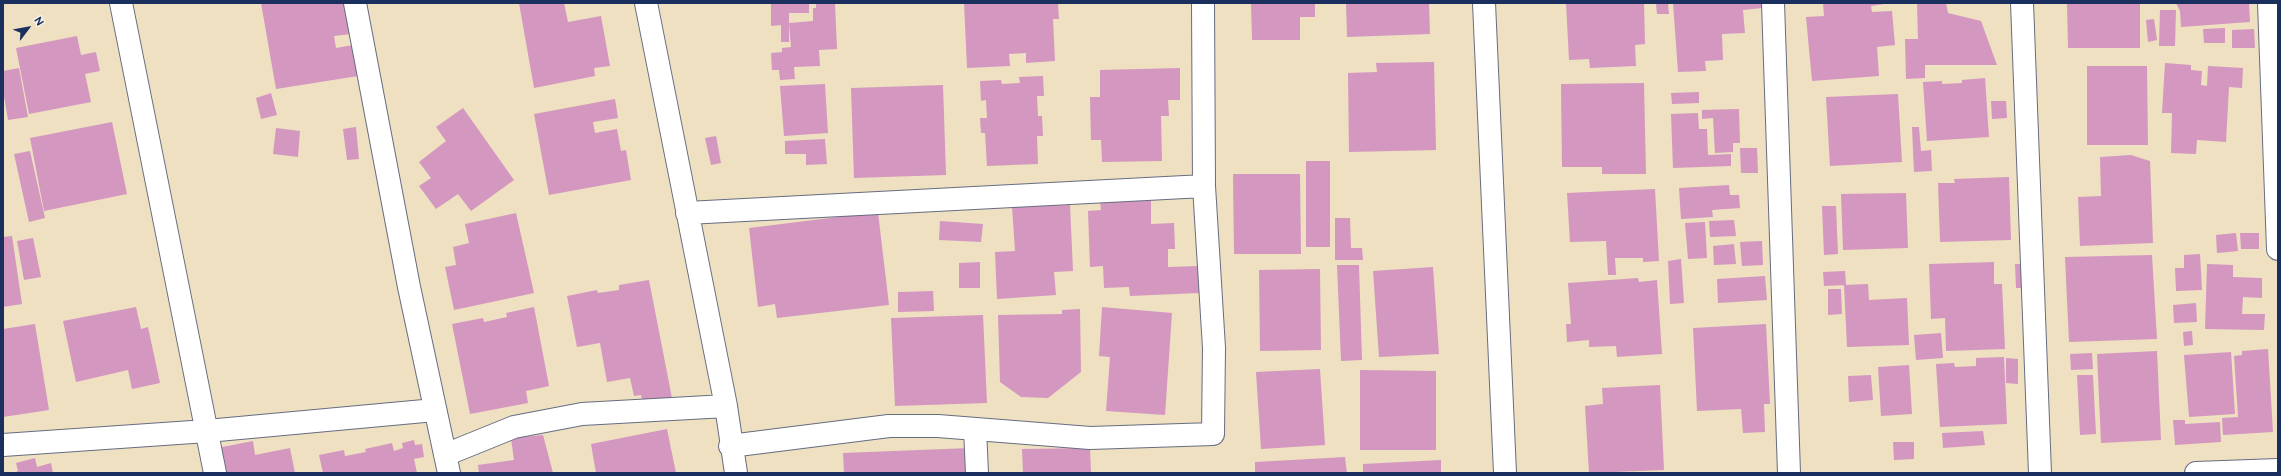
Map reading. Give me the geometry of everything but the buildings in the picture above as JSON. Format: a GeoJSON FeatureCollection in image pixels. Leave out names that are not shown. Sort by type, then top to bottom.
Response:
{"type":"FeatureCollection","features":[{"type":"Feature","properties":{"kind":"street"},"geometry":{"type":"LineString","coordinates":[[121,3],[207,431],[214,473]]}},
{"type":"Feature","properties":{"kind":"street"},"geometry":{"type":"LineString","coordinates":[[355,3],[447,464],[514,427],[582,414],[726,406]]}},
{"type":"Feature","properties":{"kind":"street"},"geometry":{"type":"LineString","coordinates":[[646,3],[726,406],[730,446],[736,473]]}},
{"type":"Feature","properties":{"kind":"street"},"geometry":{"type":"LineString","coordinates":[[730,446],[889,426],[938,426],[1090,438],[1213,434],[1214,348],[1204,186],[1202,3]]}},
{"type":"Feature","properties":{"kind":"street"},"geometry":{"type":"LineString","coordinates":[[1484,3],[1505,473]]}},
{"type":"Feature","properties":{"kind":"street"},"geometry":{"type":"LineString","coordinates":[[1773,3],[1789,473]]}},
{"type":"Feature","properties":{"kind":"street"},"geometry":{"type":"LineString","coordinates":[[2022,3],[2040,473]]}},
{"type":"Feature","properties":{"kind":"street"},"geometry":{"type":"LineString","coordinates":[[2269,3],[2278,249]]}},
{"type":"Feature","properties":{"kind":"street"},"geometry":{"type":"LineString","coordinates":[[687,214],[1204,186]]}},
{"type":"Feature","properties":{"kind":"street"},"geometry":{"type":"LineString","coordinates":[[3,445],[207,431],[435,410]]}},
{"type":"Feature","properties":{"kind":"street"},"geometry":{"type":"LineString","coordinates":[[975,429],[977,473]]}},
{"type":"Feature","properties":{"kind":"street"},"geometry":{"type":"LineString","coordinates":[[2196,473],[2278,470]]}}]}
